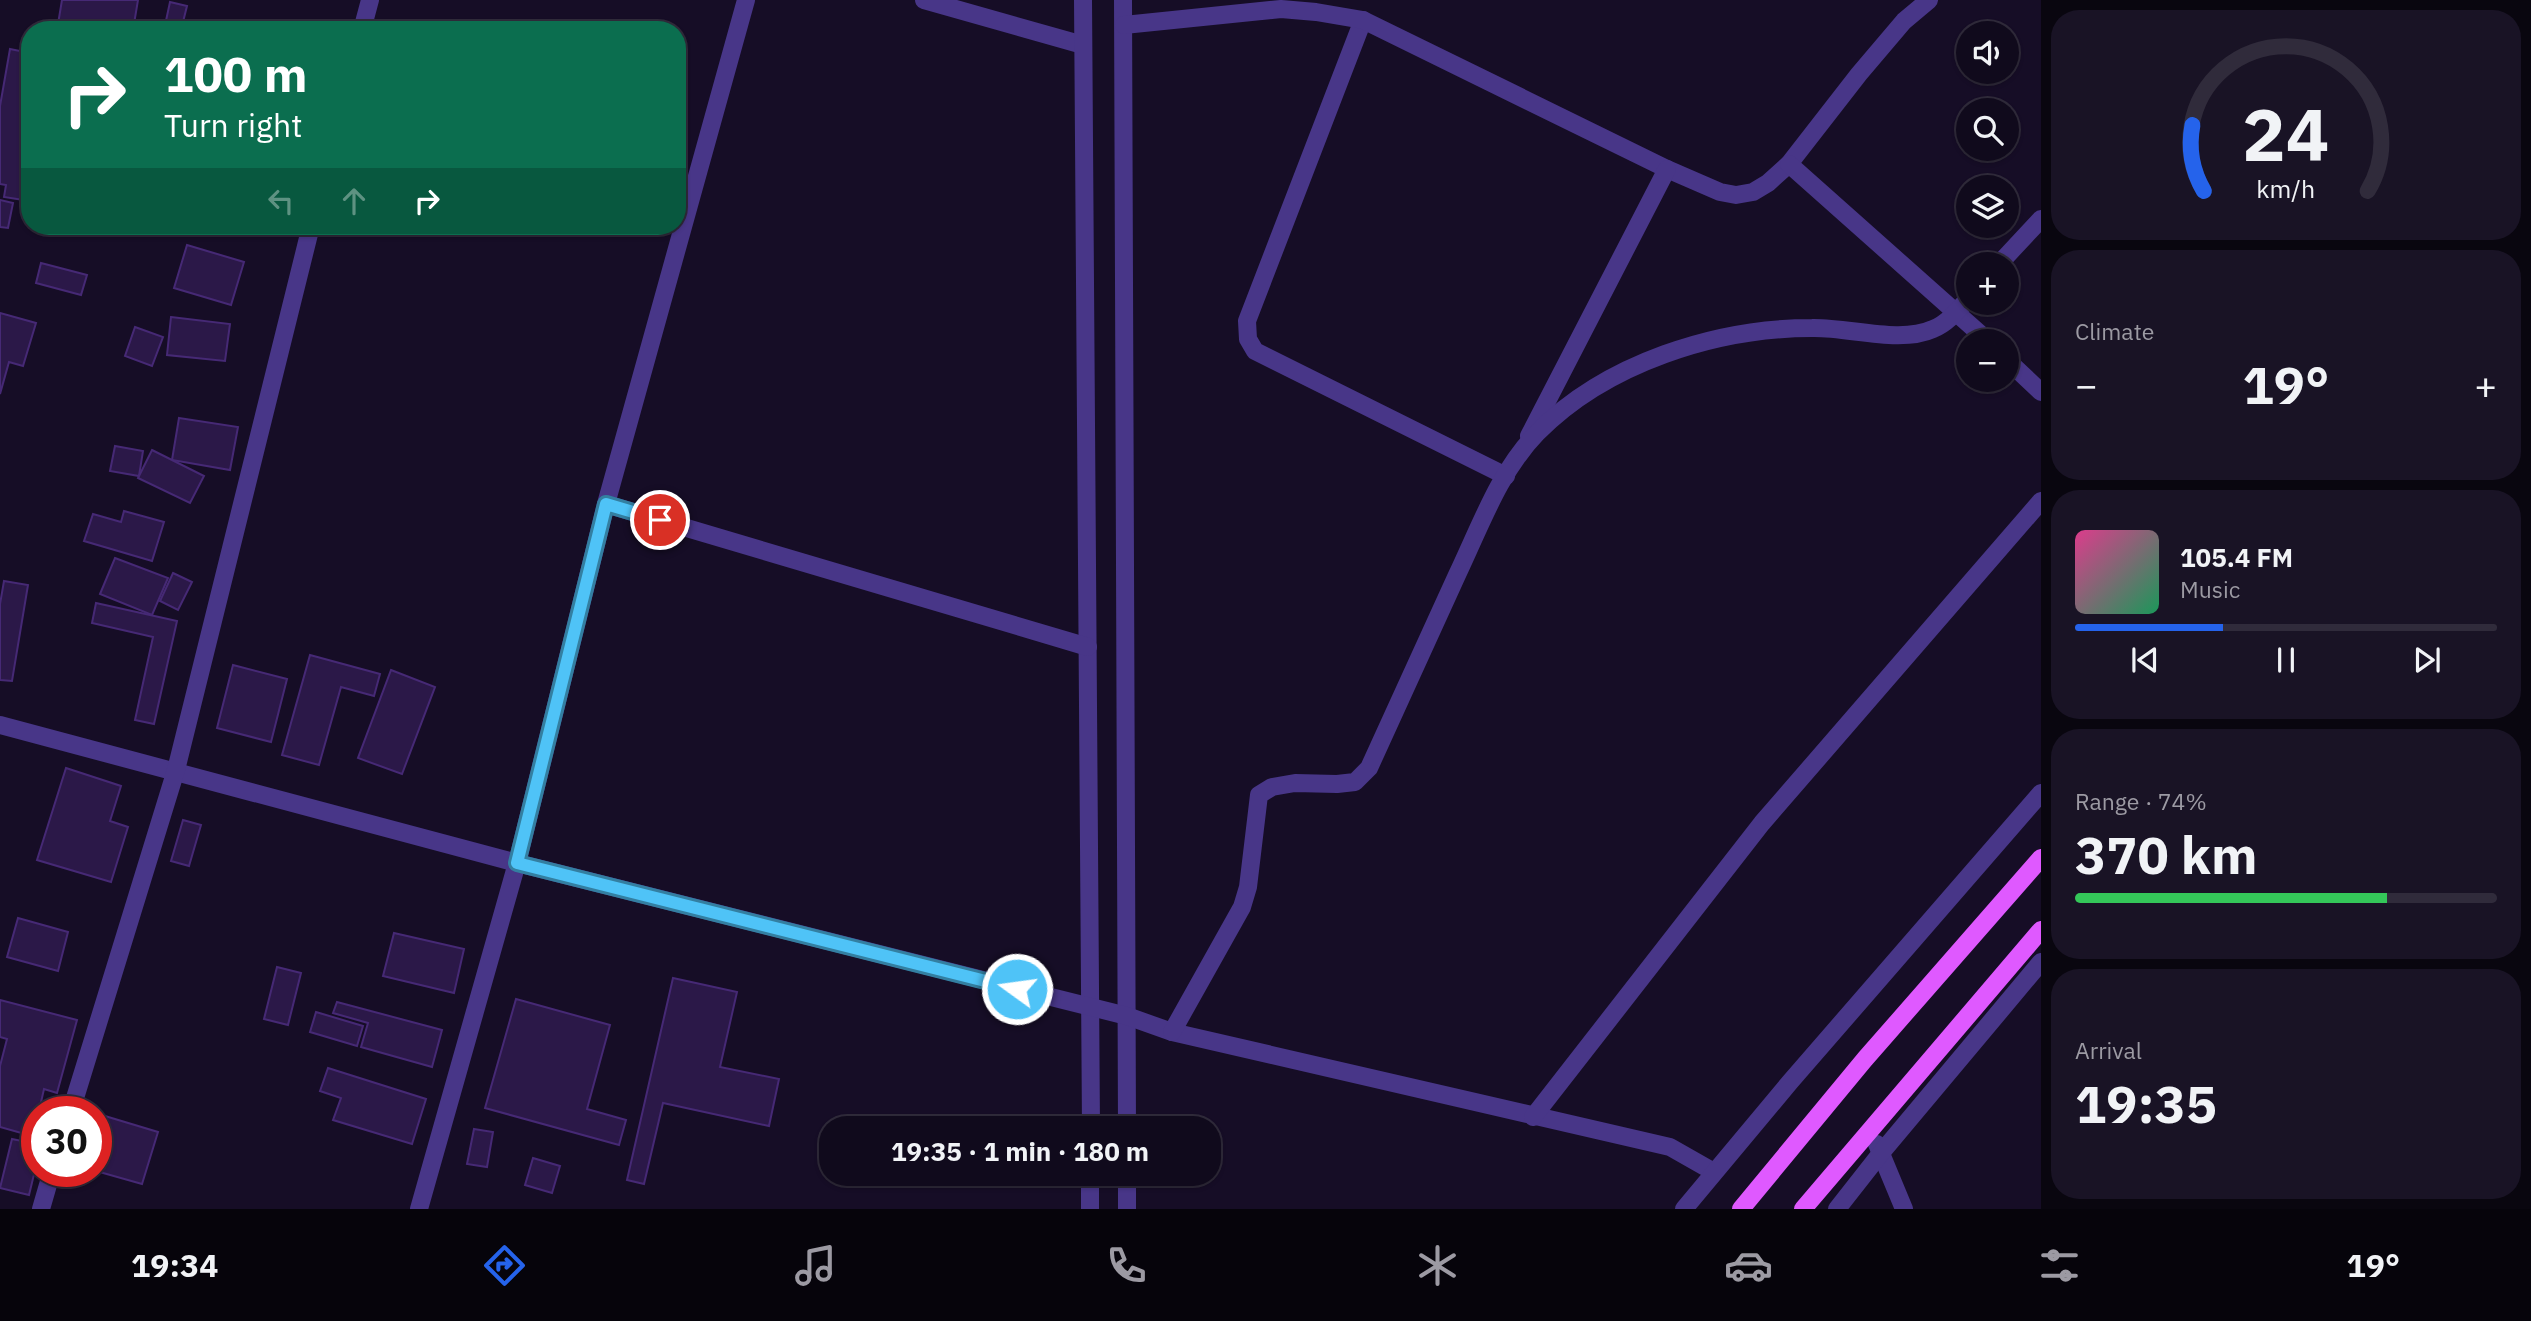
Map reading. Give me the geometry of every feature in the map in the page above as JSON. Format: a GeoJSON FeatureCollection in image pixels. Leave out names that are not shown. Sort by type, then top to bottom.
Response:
{"type":"FeatureCollection","features":[{"type":"Feature","properties":{"kind":"main road"},"geometry":{"type":"LineString","coordinates":[[1741,1209],[1865,1059],[2041,858]]}},
{"type":"Feature","properties":{"kind":"main road"},"geometry":{"type":"LineString","coordinates":[[1803,1209],[1869,1128],[2041,930]]}},
{"type":"Feature","properties":{"kind":"street"},"geometry":{"type":"LineString","coordinates":[[364,21],[370,0]]}},
{"type":"Feature","properties":{"kind":"street"},"geometry":{"type":"LineString","coordinates":[[686,216],[746,0]]}},
{"type":"Feature","properties":{"kind":"street"},"geometry":{"type":"LineString","coordinates":[[924,0],[1083,46]]}},
{"type":"Feature","properties":{"kind":"street"},"geometry":{"type":"LineString","coordinates":[[1083,0],[1091,1116]]}},
{"type":"Feature","properties":{"kind":"street"},"geometry":{"type":"LineString","coordinates":[[1123,0],[1127,1116]]}},
{"type":"Feature","properties":{"kind":"street"},"geometry":{"type":"LineString","coordinates":[[1124,25],[1282,5],[1363,20],[1667,169],[1720,192],[1737,195],[1753,192],[1768,183],[1789,164],[1858,74],[1904,21],[1929,0]]}},
{"type":"Feature","properties":{"kind":"street"},"geometry":{"type":"LineString","coordinates":[[1363,20],[1247,321],[1248,339],[1255,351],[1511,469]]}},
{"type":"Feature","properties":{"kind":"street"},"geometry":{"type":"LineString","coordinates":[[1789,164],[1956,299]]}},
{"type":"Feature","properties":{"kind":"street"},"geometry":{"type":"LineString","coordinates":[[1511,469],[1667,169]]}},
{"type":"Feature","properties":{"kind":"street"},"geometry":{"type":"LineString","coordinates":[[2010,252],[2041,219]]}},
{"type":"Feature","properties":{"kind":"street"},"geometry":{"type":"LineString","coordinates":[[76,1096],[176,770],[309,235]]}},
{"type":"Feature","properties":{"kind":"street"},"geometry":{"type":"LineString","coordinates":[[419,1209],[517,863],[606,504],[681,235]]}},
{"type":"Feature","properties":{"kind":"street"},"geometry":{"type":"LineString","coordinates":[[1172,1032],[1242,907],[1248,887],[1259,795],[1272,787],[1295,783],[1337,785],[1356,782],[1369,768],[1497,489],[1536,435],[1552,419],[1622,374],[1710,339],[1780,329],[1816,328],[1913,334],[1935,329],[1956,311]]}},
{"type":"Feature","properties":{"kind":"street"},"geometry":{"type":"LineString","coordinates":[[2019,371],[2041,392]]}},
{"type":"Feature","properties":{"kind":"street"},"geometry":{"type":"LineString","coordinates":[[1533,1117],[1762,823],[2041,501]]}},
{"type":"Feature","properties":{"kind":"street"},"geometry":{"type":"LineString","coordinates":[[606,504],[1088,647]]}},
{"type":"Feature","properties":{"kind":"street"},"geometry":{"type":"LineString","coordinates":[[0,725],[517,863],[1127,1016],[1172,1032],[1670,1147],[1714,1172]]}},
{"type":"Feature","properties":{"kind":"street"},"geometry":{"type":"LineString","coordinates":[[1684,1209],[1965,878],[2041,793]]}},
{"type":"Feature","properties":{"kind":"street"},"geometry":{"type":"LineString","coordinates":[[1837,1209],[2041,962]]}},
{"type":"Feature","properties":{"kind":"street"},"geometry":{"type":"LineString","coordinates":[[1869,1128],[1904,1209]]}},
{"type":"Feature","properties":{"kind":"street"},"geometry":{"type":"LineString","coordinates":[[1090,1186],[1090,1209]]}},
{"type":"Feature","properties":{"kind":"street"},"geometry":{"type":"LineString","coordinates":[[1127,1186],[1128,1209]]}},
{"type":"Feature","properties":{"kind":"street"},"geometry":{"type":"LineString","coordinates":[[41,1209],[47,1187]]}},
{"type":"Feature","properties":{"kind":"building"},"geometry":{"type":"Polygon","coordinates":[[[62,0],[138,0],[134,21],[58,21],[62,0]]]}},
{"type":"Feature","properties":{"kind":"building"},"geometry":{"type":"Polygon","coordinates":[[[170,2],[187,6],[183,21],[166,21],[170,2]]]}},
{"type":"Feature","properties":{"kind":"building"},"geometry":{"type":"Polygon","coordinates":[[[10,49],[21,51],[21,200],[4,197],[6,185],[0,184],[0,106],[10,49]]]}},
{"type":"Feature","properties":{"kind":"building"},"geometry":{"type":"Polygon","coordinates":[[[0,200],[13,203],[8,228],[0,227],[0,200]]]}},
{"type":"Feature","properties":{"kind":"building"},"geometry":{"type":"Polygon","coordinates":[[[187,245],[244,262],[231,305],[174,288],[187,245]]]}},
{"type":"Feature","properties":{"kind":"building"},"geometry":{"type":"Polygon","coordinates":[[[41,263],[87,275],[81,295],[36,283],[41,263]]]}},
{"type":"Feature","properties":{"kind":"building"},"geometry":{"type":"Polygon","coordinates":[[[0,313],[36,323],[23,366],[9,362],[0,394],[0,313]]]}},
{"type":"Feature","properties":{"kind":"building"},"geometry":{"type":"Polygon","coordinates":[[[171,317],[230,324],[225,361],[167,355],[171,317]]]}},
{"type":"Feature","properties":{"kind":"building"},"geometry":{"type":"Polygon","coordinates":[[[135,327],[163,337],[152,366],[125,356],[135,327]]]}},
{"type":"Feature","properties":{"kind":"building"},"geometry":{"type":"Polygon","coordinates":[[[179,418],[238,427],[230,470],[172,460],[179,418]]]}},
{"type":"Feature","properties":{"kind":"building"},"geometry":{"type":"Polygon","coordinates":[[[115,446],[143,451],[139,476],[110,471],[115,446]]]}},
{"type":"Feature","properties":{"kind":"building"},"geometry":{"type":"Polygon","coordinates":[[[152,450],[204,476],[190,503],[138,478],[152,450]]]}},
{"type":"Feature","properties":{"kind":"building"},"geometry":{"type":"Polygon","coordinates":[[[124,511],[164,522],[152,561],[84,541],[93,514],[121,522],[124,511]]]}},
{"type":"Feature","properties":{"kind":"building"},"geometry":{"type":"Polygon","coordinates":[[[115,558],[168,578],[152,615],[100,594],[115,558]]]}},
{"type":"Feature","properties":{"kind":"building"},"geometry":{"type":"Polygon","coordinates":[[[173,573],[192,582],[178,610],[160,601],[173,573]]]}},
{"type":"Feature","properties":{"kind":"building"},"geometry":{"type":"Polygon","coordinates":[[[4,581],[28,585],[12,681],[0,680],[0,604],[4,581]]]}},
{"type":"Feature","properties":{"kind":"building"},"geometry":{"type":"Polygon","coordinates":[[[96,603],[177,621],[154,724],[135,720],[153,637],[92,623],[96,603]]]}},
{"type":"Feature","properties":{"kind":"building"},"geometry":{"type":"Polygon","coordinates":[[[310,655],[380,674],[374,696],[341,687],[319,765],[282,755],[310,655]]]}},
{"type":"Feature","properties":{"kind":"building"},"geometry":{"type":"Polygon","coordinates":[[[233,665],[287,679],[271,742],[217,728],[233,665]]]}},
{"type":"Feature","properties":{"kind":"building"},"geometry":{"type":"Polygon","coordinates":[[[391,670],[435,687],[402,774],[358,758],[391,670]]]}},
{"type":"Feature","properties":{"kind":"building"},"geometry":{"type":"Polygon","coordinates":[[[66,768],[121,786],[110,821],[128,827],[111,882],[37,860],[66,768]]]}},
{"type":"Feature","properties":{"kind":"building"},"geometry":{"type":"Polygon","coordinates":[[[183,820],[201,825],[189,866],[171,861],[183,820]]]}},
{"type":"Feature","properties":{"kind":"building"},"geometry":{"type":"Polygon","coordinates":[[[18,918],[68,932],[58,971],[7,957],[18,918]]]}},
{"type":"Feature","properties":{"kind":"building"},"geometry":{"type":"Polygon","coordinates":[[[394,933],[464,949],[454,993],[383,976],[394,933]]]}},
{"type":"Feature","properties":{"kind":"building"},"geometry":{"type":"Polygon","coordinates":[[[277,967],[301,973],[288,1025],[264,1019],[277,967]]]}},
{"type":"Feature","properties":{"kind":"building"},"geometry":{"type":"Polygon","coordinates":[[[673,978],[737,992],[720,1067],[779,1079],[769,1126],[663,1103],[644,1184],[627,1180],[673,978]]]}},
{"type":"Feature","properties":{"kind":"building"},"geometry":{"type":"Polygon","coordinates":[[[516,999],[610,1025],[587,1109],[626,1120],[619,1145],[485,1108],[516,999]]]}},
{"type":"Feature","properties":{"kind":"building"},"geometry":{"type":"Polygon","coordinates":[[[0,1000],[77,1020],[57,1093],[44,1089],[42,1096],[21,1096],[21,1133],[0,1127],[0,1066],[7,1039],[0,1037],[0,1000]]]}},
{"type":"Feature","properties":{"kind":"building"},"geometry":{"type":"Polygon","coordinates":[[[337,1002],[442,1030],[432,1067],[361,1047],[368,1023],[333,1013],[337,1002]]]}},
{"type":"Feature","properties":{"kind":"building"},"geometry":{"type":"Polygon","coordinates":[[[316,1012],[363,1026],[357,1046],[310,1032],[316,1012]]]}},
{"type":"Feature","properties":{"kind":"building"},"geometry":{"type":"Polygon","coordinates":[[[328,1068],[426,1099],[412,1144],[333,1120],[341,1098],[320,1091],[328,1068]]]}},
{"type":"Feature","properties":{"kind":"building"},"geometry":{"type":"Polygon","coordinates":[[[112,1118],[158,1132],[142,1184],[112,1176],[112,1118]]]}},
{"type":"Feature","properties":{"kind":"building"},"geometry":{"type":"Polygon","coordinates":[[[474,1129],[493,1132],[487,1167],[467,1164],[474,1129]]]}},
{"type":"Feature","properties":{"kind":"building"},"geometry":{"type":"Polygon","coordinates":[[[12,1139],[21,1141],[21,1187],[31,1187],[29,1195],[0,1188],[12,1139]]]}},
{"type":"Feature","properties":{"kind":"building"},"geometry":{"type":"Polygon","coordinates":[[[533,1158],[560,1166],[552,1193],[525,1185],[533,1158]]]}},
{"type":"Feature","properties":{"kind":"route"},"geometry":{"type":"LineString","coordinates":[[660,520],[606,504],[517,863],[1017,989]]}}]}
